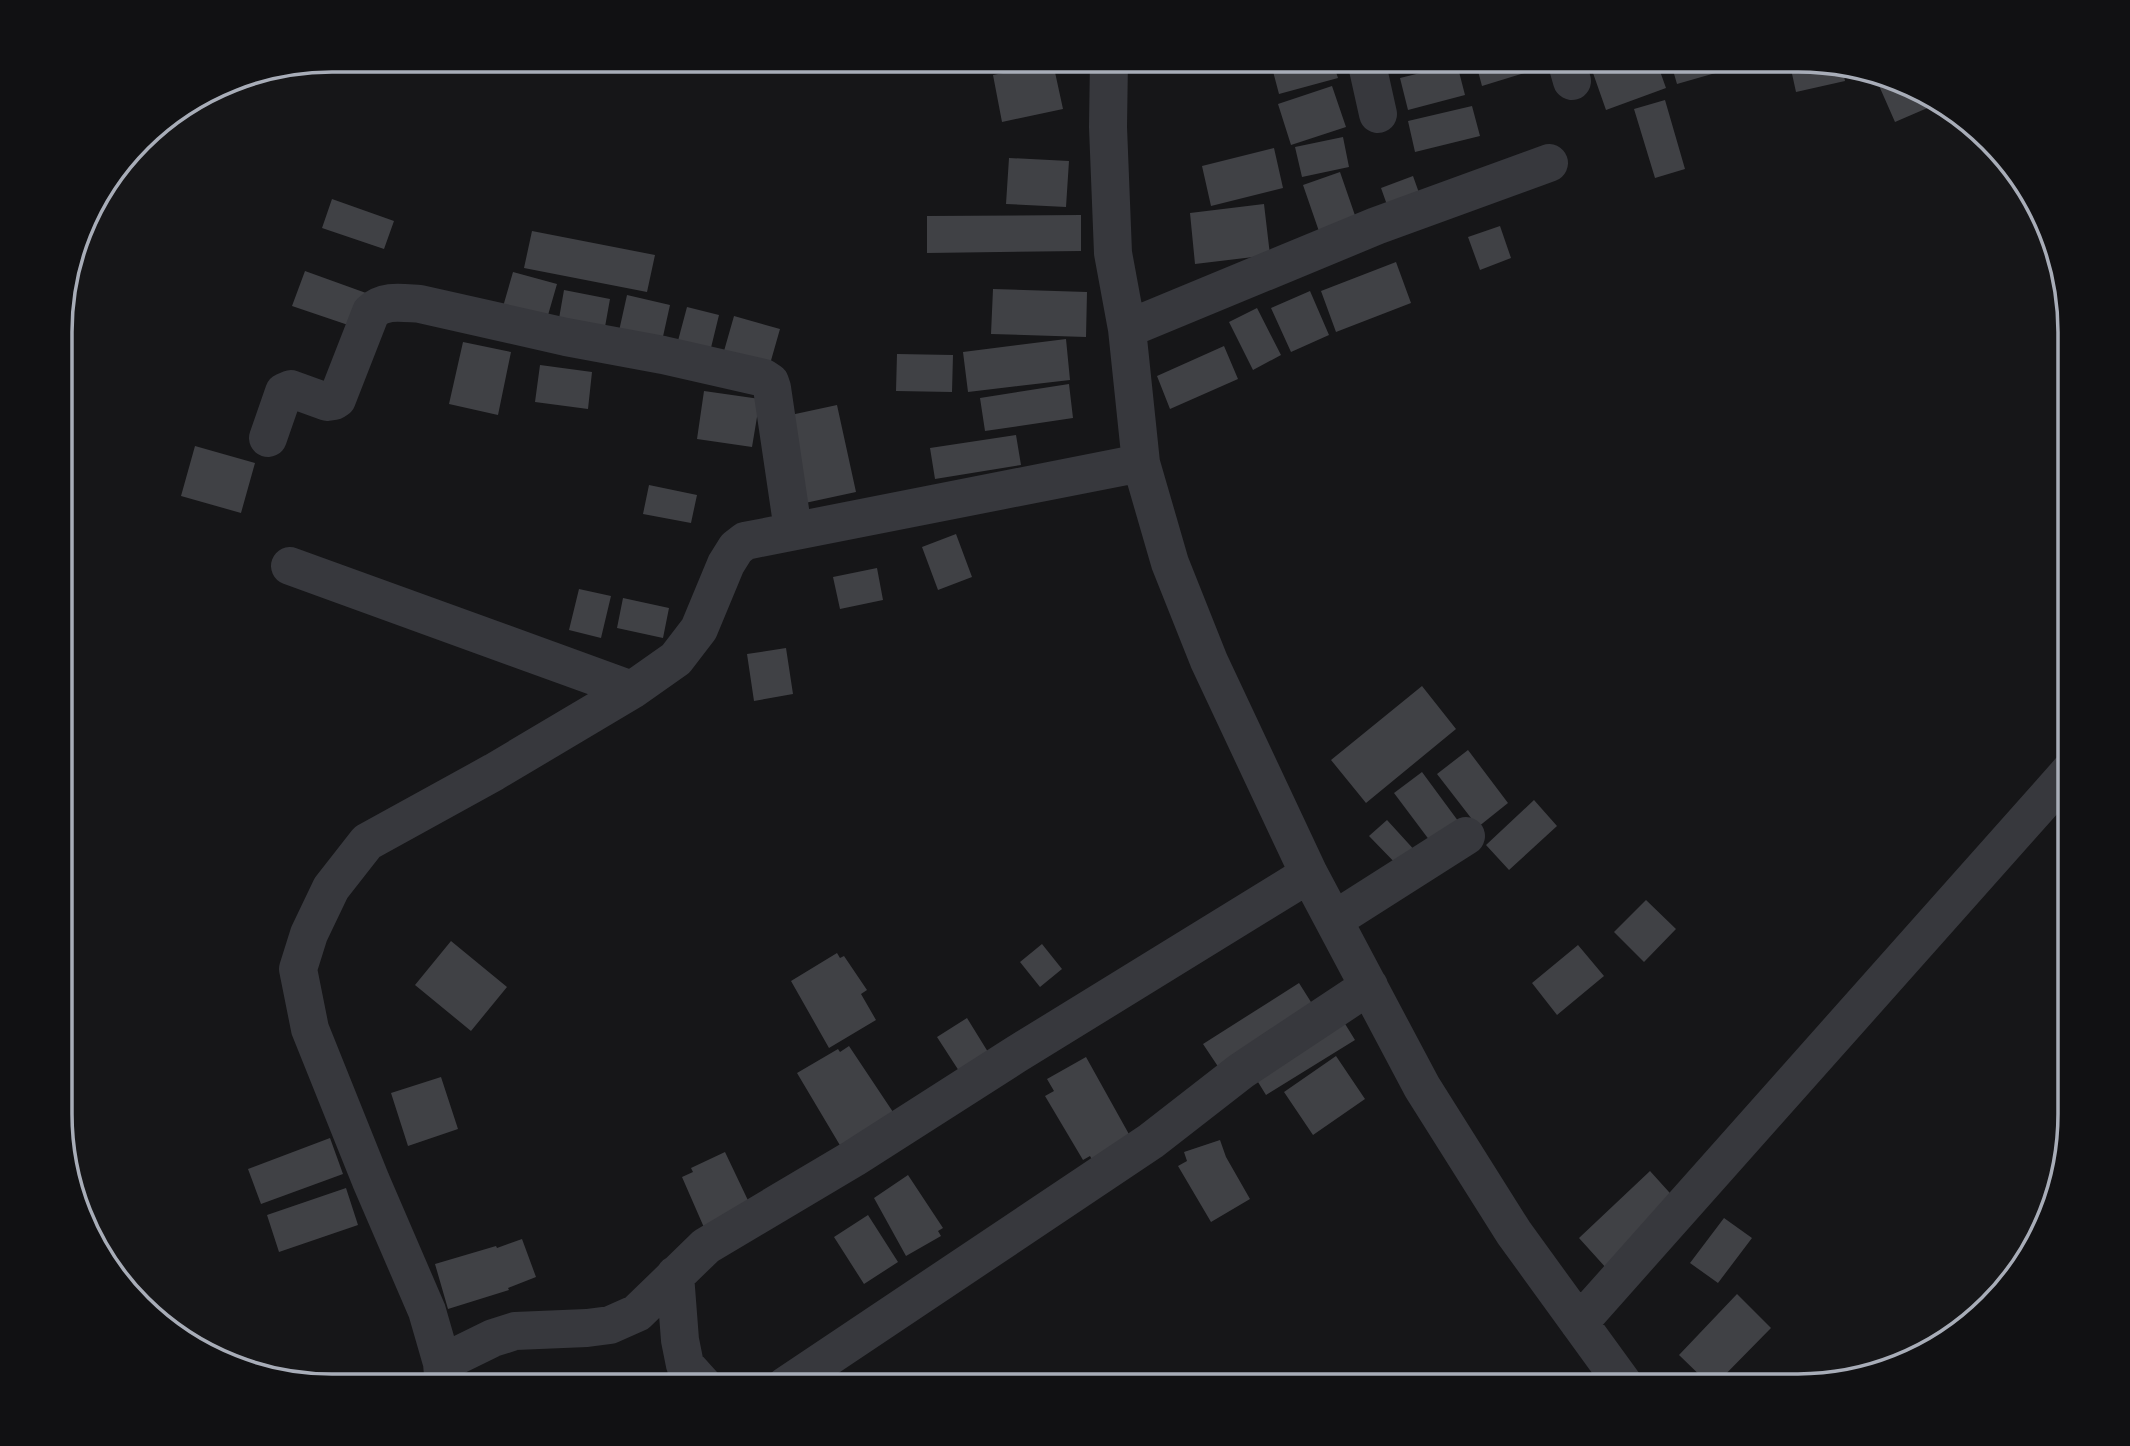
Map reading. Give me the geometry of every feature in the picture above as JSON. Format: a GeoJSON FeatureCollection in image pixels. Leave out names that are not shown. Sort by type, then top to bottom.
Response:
{"type":"FeatureCollection","features":[{"type":"Feature","properties":{"kind":"street"},"geometry":{"type":"LineString","coordinates":[[1109,72],[1113,253],[1127,329],[1141,463],[1170,563],[1209,661],[1309,874],[1422,1087],[1514,1233],[1616,1374]]}},
{"type":"Feature","properties":{"kind":"street"},"geometry":{"type":"LineString","coordinates":[[1369,72],[1378,114]]}},
{"type":"Feature","properties":{"kind":"street"},"geometry":{"type":"LineString","coordinates":[[1127,329],[1376,226],[1549,163]]}},
{"type":"Feature","properties":{"kind":"street"},"geometry":{"type":"LineString","coordinates":[[268,438],[286,390],[291,389],[327,402],[337,399],[371,312],[376,307],[396,303],[420,304],[764,378],[770,382],[772,388],[793,530]]}},
{"type":"Feature","properties":{"kind":"street"},"geometry":{"type":"LineString","coordinates":[[1141,463],[746,541],[736,548],[726,564],[699,629],[676,659],[632,690],[494,772],[367,842],[331,888],[309,934],[299,969],[310,1030],[427,1311],[443,1374],[493,1338],[515,1331],[610,1325],[637,1312],[706,1246],[854,1158],[1015,1055],[1309,874]]}},
{"type":"Feature","properties":{"kind":"street"},"geometry":{"type":"LineString","coordinates":[[290,566],[632,690]]}},
{"type":"Feature","properties":{"kind":"street"},"geometry":{"type":"LineString","coordinates":[[1579,1323],[2058,784]]}},
{"type":"Feature","properties":{"kind":"street"},"geometry":{"type":"LineString","coordinates":[[1334,920],[1466,836]]}},
{"type":"Feature","properties":{"kind":"street"},"geometry":{"type":"LineString","coordinates":[[803,1374],[1151,1141],[1241,1070],[1369,986]]}},
{"type":"Feature","properties":{"kind":"street"},"geometry":{"type":"LineString","coordinates":[[675,1275],[680,1340],[685,1365],[693,1374]]}},
{"type":"Feature","properties":{"kind":"building"},"geometry":{"type":"Polygon","coordinates":[[[1008,72],[1055,72],[1063,109],[1002,122],[993,75],[1008,72]]]}},
{"type":"Feature","properties":{"kind":"building"},"geometry":{"type":"Polygon","coordinates":[[[1273,72],[1336,72],[1338,78],[1279,94],[1273,72]]]}},
{"type":"Feature","properties":{"kind":"building"},"geometry":{"type":"Polygon","coordinates":[[[1424,72],[1459,72],[1465,95],[1408,110],[1400,78],[1424,72]]]}},
{"type":"Feature","properties":{"kind":"building"},"geometry":{"type":"Polygon","coordinates":[[[1478,72],[1528,72],[1482,86],[1478,72]]]}},
{"type":"Feature","properties":{"kind":"building"},"geometry":{"type":"Polygon","coordinates":[[[1660,72],[1666,88],[1606,110],[1593,73],[1660,72]]]}},
{"type":"Feature","properties":{"kind":"building"},"geometry":{"type":"Polygon","coordinates":[[[1674,72],[1719,72],[1677,84],[1674,72]]]}},
{"type":"Feature","properties":{"kind":"building"},"geometry":{"type":"Polygon","coordinates":[[[1792,72],[1844,76],[1845,81],[1796,92],[1792,72]]]}},
{"type":"Feature","properties":{"kind":"building"},"geometry":{"type":"Polygon","coordinates":[[[1879,85],[1929,107],[1895,122],[1879,85]]]}},
{"type":"Feature","properties":{"kind":"building"},"geometry":{"type":"Polygon","coordinates":[[[1332,86],[1346,127],[1291,145],[1278,104],[1332,86]]]}},
{"type":"Feature","properties":{"kind":"building"},"geometry":{"type":"Polygon","coordinates":[[[1665,100],[1685,169],[1655,178],[1634,109],[1665,100]]]}},
{"type":"Feature","properties":{"kind":"building"},"geometry":{"type":"Polygon","coordinates":[[[1472,106],[1480,136],[1415,152],[1408,121],[1472,106]]]}},
{"type":"Feature","properties":{"kind":"building"},"geometry":{"type":"Polygon","coordinates":[[[1343,137],[1349,167],[1302,177],[1295,147],[1343,137]]]}},
{"type":"Feature","properties":{"kind":"building"},"geometry":{"type":"Polygon","coordinates":[[[1274,148],[1283,188],[1211,206],[1202,166],[1274,148]]]}},
{"type":"Feature","properties":{"kind":"building"},"geometry":{"type":"Polygon","coordinates":[[[1009,158],[1069,161],[1066,207],[1006,204],[1009,158]]]}},
{"type":"Feature","properties":{"kind":"building"},"geometry":{"type":"Polygon","coordinates":[[[1340,172],[1359,227],[1322,240],[1303,185],[1340,172]]]}},
{"type":"Feature","properties":{"kind":"building"},"geometry":{"type":"Polygon","coordinates":[[[1413,176],[1423,204],[1391,216],[1381,188],[1413,176]]]}},
{"type":"Feature","properties":{"kind":"building"},"geometry":{"type":"Polygon","coordinates":[[[332,199],[394,221],[384,249],[322,228],[332,199]]]}},
{"type":"Feature","properties":{"kind":"building"},"geometry":{"type":"Polygon","coordinates":[[[1264,204],[1270,255],[1195,264],[1190,213],[1264,204]]]}},
{"type":"Feature","properties":{"kind":"building"},"geometry":{"type":"Polygon","coordinates":[[[1081,215],[1081,251],[927,253],[927,216],[1081,215]]]}},
{"type":"Feature","properties":{"kind":"building"},"geometry":{"type":"Polygon","coordinates":[[[1500,226],[1511,258],[1480,270],[1468,237],[1500,226]]]}},
{"type":"Feature","properties":{"kind":"building"},"geometry":{"type":"Polygon","coordinates":[[[532,231],[655,255],[647,292],[524,268],[532,231]]]}},
{"type":"Feature","properties":{"kind":"building"},"geometry":{"type":"Polygon","coordinates":[[[1396,262],[1411,303],[1336,332],[1321,291],[1396,262]]]}},
{"type":"Feature","properties":{"kind":"building"},"geometry":{"type":"Polygon","coordinates":[[[305,271],[366,293],[354,327],[292,306],[305,271]]]}},
{"type":"Feature","properties":{"kind":"building"},"geometry":{"type":"Polygon","coordinates":[[[513,272],[557,284],[544,329],[500,317],[513,272]]]}},
{"type":"Feature","properties":{"kind":"building"},"geometry":{"type":"Polygon","coordinates":[[[993,289],[1087,292],[1086,337],[991,334],[993,289]]]}},
{"type":"Feature","properties":{"kind":"building"},"geometry":{"type":"Polygon","coordinates":[[[564,290],[610,299],[603,338],[557,330],[564,290]]]}},
{"type":"Feature","properties":{"kind":"building"},"geometry":{"type":"Polygon","coordinates":[[[1310,291],[1329,335],[1291,352],[1271,308],[1310,291]]]}},
{"type":"Feature","properties":{"kind":"building"},"geometry":{"type":"Polygon","coordinates":[[[627,295],[670,305],[660,350],[617,340],[627,295]]]}},
{"type":"Feature","properties":{"kind":"building"},"geometry":{"type":"Polygon","coordinates":[[[687,307],[719,315],[708,360],[675,352],[687,307]]]}},
{"type":"Feature","properties":{"kind":"building"},"geometry":{"type":"Polygon","coordinates":[[[1257,308],[1281,355],[1253,370],[1229,322],[1257,308]]]}},
{"type":"Feature","properties":{"kind":"building"},"geometry":{"type":"Polygon","coordinates":[[[734,316],[780,329],[768,371],[722,358],[734,316]]]}},
{"type":"Feature","properties":{"kind":"building"},"geometry":{"type":"Polygon","coordinates":[[[1066,339],[1070,380],[968,392],[963,352],[1066,339]]]}},
{"type":"Feature","properties":{"kind":"building"},"geometry":{"type":"Polygon","coordinates":[[[463,342],[511,352],[498,415],[449,404],[463,342]]]}},
{"type":"Feature","properties":{"kind":"building"},"geometry":{"type":"Polygon","coordinates":[[[1224,346],[1238,379],[1170,409],[1157,376],[1224,346]]]}},
{"type":"Feature","properties":{"kind":"building"},"geometry":{"type":"Polygon","coordinates":[[[897,354],[953,355],[952,392],[896,391],[897,354]]]}},
{"type":"Feature","properties":{"kind":"building"},"geometry":{"type":"Polygon","coordinates":[[[540,365],[592,372],[588,409],[535,402],[540,365]]]}},
{"type":"Feature","properties":{"kind":"building"},"geometry":{"type":"Polygon","coordinates":[[[1069,384],[1073,418],[985,431],[980,398],[1069,384]]]}},
{"type":"Feature","properties":{"kind":"building"},"geometry":{"type":"Polygon","coordinates":[[[704,391],[760,399],[752,447],[697,439],[704,391]]]}},
{"type":"Feature","properties":{"kind":"building"},"geometry":{"type":"Polygon","coordinates":[[[837,405],[856,492],[805,503],[786,416],[837,405]]]}},
{"type":"Feature","properties":{"kind":"building"},"geometry":{"type":"Polygon","coordinates":[[[1016,435],[1021,465],[935,479],[930,448],[1016,435]]]}},
{"type":"Feature","properties":{"kind":"building"},"geometry":{"type":"Polygon","coordinates":[[[195,446],[255,463],[241,513],[181,496],[195,446]]]}},
{"type":"Feature","properties":{"kind":"building"},"geometry":{"type":"Polygon","coordinates":[[[649,485],[697,495],[691,523],[643,514],[649,485]]]}},
{"type":"Feature","properties":{"kind":"building"},"geometry":{"type":"Polygon","coordinates":[[[956,534],[972,577],[938,590],[922,547],[956,534]]]}},
{"type":"Feature","properties":{"kind":"building"},"geometry":{"type":"Polygon","coordinates":[[[877,568],[883,600],[840,609],[833,577],[877,568]]]}},
{"type":"Feature","properties":{"kind":"building"},"geometry":{"type":"Polygon","coordinates":[[[579,589],[611,596],[601,638],[569,630],[579,589]]]}},
{"type":"Feature","properties":{"kind":"building"},"geometry":{"type":"Polygon","coordinates":[[[623,598],[669,608],[663,638],[617,628],[623,598]]]}},
{"type":"Feature","properties":{"kind":"building"},"geometry":{"type":"Polygon","coordinates":[[[786,648],[793,694],[754,701],[747,654],[786,648]]]}},
{"type":"Feature","properties":{"kind":"building"},"geometry":{"type":"Polygon","coordinates":[[[1422,686],[1456,729],[1366,803],[1331,760],[1422,686]]]}},
{"type":"Feature","properties":{"kind":"building"},"geometry":{"type":"Polygon","coordinates":[[[1468,750],[1508,803],[1478,827],[1437,774],[1468,750]]]}},
{"type":"Feature","properties":{"kind":"building"},"geometry":{"type":"Polygon","coordinates":[[[1422,772],[1464,829],[1436,849],[1394,793],[1422,772]]]}},
{"type":"Feature","properties":{"kind":"building"},"geometry":{"type":"Polygon","coordinates":[[[1534,800],[1557,826],[1509,870],[1486,845],[1534,800]]]}},
{"type":"Feature","properties":{"kind":"building"},"geometry":{"type":"Polygon","coordinates":[[[1387,820],[1418,854],[1402,870],[1369,836],[1387,820]]]}},
{"type":"Feature","properties":{"kind":"building"},"geometry":{"type":"Polygon","coordinates":[[[1646,900],[1676,929],[1644,962],[1614,932],[1646,900]]]}},
{"type":"Feature","properties":{"kind":"building"},"geometry":{"type":"Polygon","coordinates":[[[451,941],[507,987],[471,1031],[415,985],[451,941]]]}},
{"type":"Feature","properties":{"kind":"building"},"geometry":{"type":"Polygon","coordinates":[[[1042,944],[1062,969],[1040,987],[1020,962],[1042,944]]]}},
{"type":"Feature","properties":{"kind":"building"},"geometry":{"type":"Polygon","coordinates":[[[1578,945],[1604,976],[1557,1015],[1532,983],[1578,945]]]}},
{"type":"Feature","properties":{"kind":"building"},"geometry":{"type":"Polygon","coordinates":[[[837,953],[840,958],[844,956],[867,990],[861,994],[876,1020],[829,1048],[791,981],[837,953]]]}},
{"type":"Feature","properties":{"kind":"building"},"geometry":{"type":"Polygon","coordinates":[[[1299,983],[1316,1010],[1221,1071],[1203,1044],[1299,983]]]}},
{"type":"Feature","properties":{"kind":"building"},"geometry":{"type":"Polygon","coordinates":[[[1339,1014],[1355,1040],[1266,1095],[1250,1069],[1339,1014]]]}},
{"type":"Feature","properties":{"kind":"building"},"geometry":{"type":"Polygon","coordinates":[[[967,1018],[988,1052],[959,1071],[937,1037],[967,1018]]]}},
{"type":"Feature","properties":{"kind":"building"},"geometry":{"type":"Polygon","coordinates":[[[849,1046],[897,1118],[841,1147],[797,1073],[838,1049],[840,1052],[849,1046]]]}},
{"type":"Feature","properties":{"kind":"building"},"geometry":{"type":"Polygon","coordinates":[[[1336,1056],[1365,1099],[1313,1135],[1284,1092],[1336,1056]]]}},
{"type":"Feature","properties":{"kind":"building"},"geometry":{"type":"Polygon","coordinates":[[[1086,1057],[1135,1145],[1096,1167],[1090,1156],[1083,1160],[1045,1096],[1054,1091],[1047,1079],[1086,1057]]]}},
{"type":"Feature","properties":{"kind":"building"},"geometry":{"type":"Polygon","coordinates":[[[441,1077],[458,1129],[408,1146],[391,1093],[441,1077]]]}},
{"type":"Feature","properties":{"kind":"building"},"geometry":{"type":"Polygon","coordinates":[[[330,1138],[343,1174],[261,1204],[248,1169],[330,1138]]]}},
{"type":"Feature","properties":{"kind":"building"},"geometry":{"type":"Polygon","coordinates":[[[1220,1140],[1226,1157],[1250,1199],[1211,1222],[1178,1166],[1187,1161],[1184,1152],[1220,1140]]]}},
{"type":"Feature","properties":{"kind":"building"},"geometry":{"type":"Polygon","coordinates":[[[725,1152],[754,1213],[706,1232],[682,1177],[693,1172],[691,1168],[725,1152]]]}},
{"type":"Feature","properties":{"kind":"building"},"geometry":{"type":"Polygon","coordinates":[[[1650,1171],[1678,1202],[1607,1269],[1579,1238],[1650,1171]]]}},
{"type":"Feature","properties":{"kind":"building"},"geometry":{"type":"Polygon","coordinates":[[[908,1175],[943,1228],[938,1231],[941,1236],[906,1256],[874,1198],[908,1175]]]}},
{"type":"Feature","properties":{"kind":"building"},"geometry":{"type":"Polygon","coordinates":[[[346,1188],[358,1225],[279,1252],[267,1215],[346,1188]]]}},
{"type":"Feature","properties":{"kind":"building"},"geometry":{"type":"Polygon","coordinates":[[[868,1215],[898,1262],[864,1284],[834,1237],[868,1215]]]}},
{"type":"Feature","properties":{"kind":"building"},"geometry":{"type":"Polygon","coordinates":[[[1724,1218],[1752,1238],[1718,1283],[1690,1263],[1724,1218]]]}},
{"type":"Feature","properties":{"kind":"building"},"geometry":{"type":"Polygon","coordinates":[[[522,1239],[536,1277],[508,1288],[509,1290],[448,1309],[435,1264],[522,1239]]]}},
{"type":"Feature","properties":{"kind":"building"},"geometry":{"type":"Polygon","coordinates":[[[1737,1294],[1771,1328],[1726,1374],[1699,1374],[1679,1355],[1737,1294]]]}}]}
